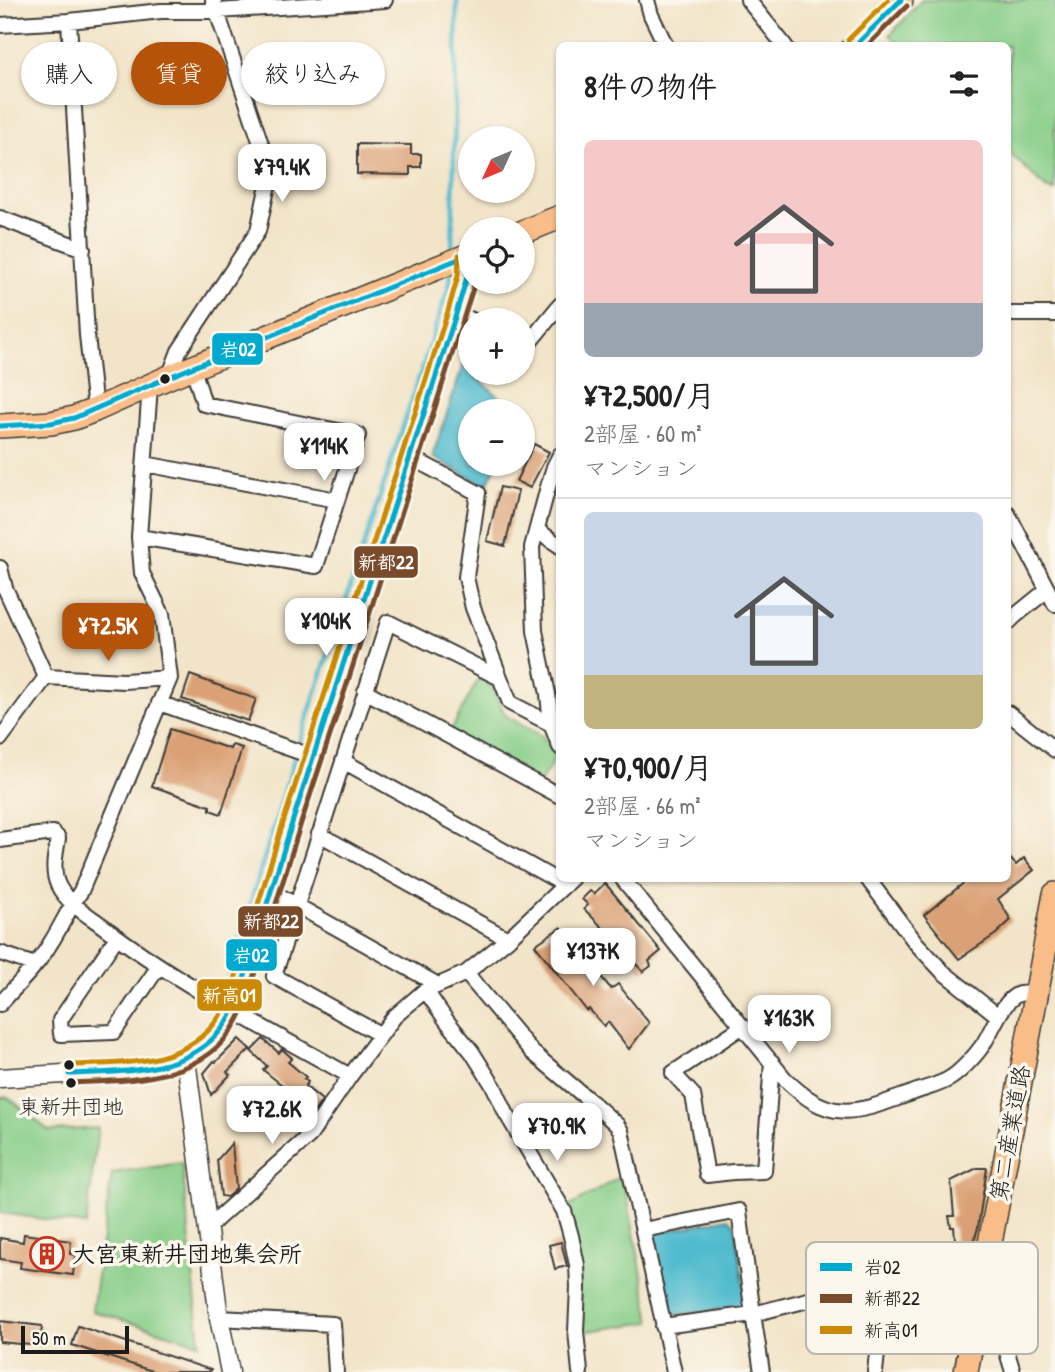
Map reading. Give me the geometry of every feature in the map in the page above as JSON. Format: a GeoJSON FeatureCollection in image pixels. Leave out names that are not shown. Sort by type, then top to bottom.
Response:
{"type":"FeatureCollection","features":[{"type":"Feature","properties":{"kind":"main road"},"geometry":{"type":"LineString","coordinates":[[858,42],[901,0]]}},
{"type":"Feature","properties":{"kind":"main road"},"geometry":{"type":"LineString","coordinates":[[535,227],[556,219]]}},
{"type":"Feature","properties":{"kind":"main road"},"geometry":{"type":"LineString","coordinates":[[0,426],[51,423],[74,418],[458,259]]}},
{"type":"Feature","properties":{"kind":"main road","name":"第二産業道路"},"geometry":{"type":"LineString","coordinates":[[990,1242],[1055,894]]}},
{"type":"Feature","properties":{"kind":"main road","name":"第二産業道路"},"geometry":{"type":"LineString","coordinates":[[1005,1242],[1055,972]]}},
{"type":"Feature","properties":{"kind":"main road","name":"第二産業道路"},"geometry":{"type":"LineString","coordinates":[[966,1372],[969,1354]]}},
{"type":"Feature","properties":{"kind":"main road","name":"第二産業道路"},"geometry":{"type":"LineString","coordinates":[[981,1372],[984,1354]]}},
{"type":"Feature","properties":{"kind":"street"},"geometry":{"type":"LineString","coordinates":[[0,25],[216,6],[385,0]]}},
{"type":"Feature","properties":{"kind":"street"},"geometry":{"type":"LineString","coordinates":[[647,0],[664,42]]}},
{"type":"Feature","properties":{"kind":"street"},"geometry":{"type":"LineString","coordinates":[[748,0],[782,42]]}},
{"type":"Feature","properties":{"kind":"street"},"geometry":{"type":"LineString","coordinates":[[0,1004],[50,946],[80,891],[170,678],[162,614],[142,573],[139,537],[145,464],[160,382],[258,231],[267,189],[261,144],[216,6]]}},
{"type":"Feature","properties":{"kind":"street"},"geometry":{"type":"LineString","coordinates":[[69,21],[87,335],[95,410]]}},
{"type":"Feature","properties":{"kind":"street"},"geometry":{"type":"LineString","coordinates":[[0,218],[83,249]]}},
{"type":"Feature","properties":{"kind":"street"},"geometry":{"type":"LineString","coordinates":[[535,335],[556,310]]}},
{"type":"Feature","properties":{"kind":"street"},"geometry":{"type":"LineString","coordinates":[[1011,314],[1055,314]]}},
{"type":"Feature","properties":{"kind":"street"},"geometry":{"type":"LineString","coordinates":[[0,1078],[163,1066],[186,1059],[213,1039],[228,1020],[239,995],[310,756],[410,457],[458,333]]}},
{"type":"Feature","properties":{"kind":"street"},"geometry":{"type":"LineString","coordinates":[[139,537],[316,566],[358,435],[204,404],[193,368]]}},
{"type":"Feature","properties":{"kind":"street"},"geometry":{"type":"LineString","coordinates":[[410,457],[478,493],[466,577],[473,608],[510,703],[551,724]]}},
{"type":"Feature","properties":{"kind":"street"},"geometry":{"type":"LineString","coordinates":[[145,464],[337,500]]}},
{"type":"Feature","properties":{"kind":"street"},"geometry":{"type":"LineString","coordinates":[[556,469],[532,547],[536,631],[551,724],[556,737]]}},
{"type":"Feature","properties":{"kind":"street"},"geometry":{"type":"LineString","coordinates":[[1011,520],[1055,604]]}},
{"type":"Feature","properties":{"kind":"street"},"geometry":{"type":"LineString","coordinates":[[537,530],[556,543]]}},
{"type":"Feature","properties":{"kind":"street"},"geometry":{"type":"LineString","coordinates":[[0,568],[5,587],[46,677]]}},
{"type":"Feature","properties":{"kind":"street"},"geometry":{"type":"LineString","coordinates":[[1011,620],[1047,590]]}},
{"type":"Feature","properties":{"kind":"street"},"geometry":{"type":"LineString","coordinates":[[381,1035],[274,976],[388,622],[500,678]]}},
{"type":"Feature","properties":{"kind":"street"},"geometry":{"type":"LineString","coordinates":[[46,677],[124,681],[170,678]]}},
{"type":"Feature","properties":{"kind":"street"},"geometry":{"type":"LineString","coordinates":[[0,739],[46,677]]}},
{"type":"Feature","properties":{"kind":"street"},"geometry":{"type":"LineString","coordinates":[[365,691],[556,794]]}},
{"type":"Feature","properties":{"kind":"street"},"geometry":{"type":"LineString","coordinates":[[159,704],[310,756]]}},
{"type":"Feature","properties":{"kind":"street"},"geometry":{"type":"LineString","coordinates":[[1011,715],[1055,750]]}},
{"type":"Feature","properties":{"kind":"street"},"geometry":{"type":"LineString","coordinates":[[343,761],[556,876]]}},
{"type":"Feature","properties":{"kind":"street"},"geometry":{"type":"LineString","coordinates":[[0,840],[53,833],[58,838],[54,873],[58,886],[72,903],[159,966],[350,1076]]}},
{"type":"Feature","properties":{"kind":"street"},"geometry":{"type":"LineString","coordinates":[[319,834],[508,939]]}},
{"type":"Feature","properties":{"kind":"street"},"geometry":{"type":"LineString","coordinates":[[208,1227],[310,1136],[394,1017],[432,988],[466,973],[508,939],[568,882]]}},
{"type":"Feature","properties":{"kind":"street"},"geometry":{"type":"LineString","coordinates":[[625,882],[772,1062],[802,1095],[826,1108],[852,1112],[951,1078],[981,1048],[1009,1001],[1020,994],[1035,994]]}},
{"type":"Feature","properties":{"kind":"street"},"geometry":{"type":"LineString","coordinates":[[870,882],[916,943],[943,972],[998,1016]]}},
{"type":"Feature","properties":{"kind":"street"},"geometry":{"type":"LineString","coordinates":[[271,891],[432,988],[446,1020],[494,1087],[506,1113],[564,1211],[577,1265],[576,1331],[580,1372]]}},
{"type":"Feature","properties":{"kind":"street"},"geometry":{"type":"LineString","coordinates":[[117,937],[60,1020],[61,1034],[114,1032],[159,966]]}},
{"type":"Feature","properties":{"kind":"street"},"geometry":{"type":"LineString","coordinates":[[0,953],[35,965]]}},
{"type":"Feature","properties":{"kind":"street"},"geometry":{"type":"LineString","coordinates":[[466,973],[531,1052],[621,1131],[674,1372]]}},
{"type":"Feature","properties":{"kind":"street"},"geometry":{"type":"LineString","coordinates":[[743,1026],[673,1073],[693,1095],[707,1175],[764,1171],[772,1062]]}},
{"type":"Feature","properties":{"kind":"street"},"geometry":{"type":"LineString","coordinates":[[186,1059],[219,1318],[230,1372]]}},
{"type":"Feature","properties":{"kind":"street"},"geometry":{"type":"LineString","coordinates":[[643,1230],[739,1211],[762,1372]]}},
{"type":"Feature","properties":{"kind":"street"},"geometry":{"type":"LineString","coordinates":[[663,1326],[753,1314],[806,1301]]}},
{"type":"Feature","properties":{"kind":"street"},"geometry":{"type":"LineString","coordinates":[[219,1318],[333,1324],[336,1372]]}},
{"type":"Feature","properties":{"kind":"street"},"geometry":{"type":"LineString","coordinates":[[875,1372],[877,1354]]}},
{"type":"Feature","properties":{"kind":"street"},"geometry":{"type":"LineString","coordinates":[[1008,1354],[1013,1372]]}},
{"type":"Feature","properties":{"kind":"green space"},"geometry":{"type":"Polygon","coordinates":[[[922,0],[1055,0],[1055,191],[1046,188],[1011,154],[1011,42],[898,42],[890,35],[922,0]]]}},
{"type":"Feature","properties":{"kind":"green space"},"geometry":{"type":"Polygon","coordinates":[[[479,678],[493,688],[505,715],[542,736],[549,744],[555,758],[540,783],[450,732],[479,678]]]}},
{"type":"Feature","properties":{"kind":"green space"},"geometry":{"type":"Polygon","coordinates":[[[8,1097],[49,1131],[98,1128],[86,1225],[0,1213],[0,1098],[8,1097]]]}},
{"type":"Feature","properties":{"kind":"green space"},"geometry":{"type":"Polygon","coordinates":[[[182,1163],[200,1343],[92,1311],[112,1173],[182,1163]]]}},
{"type":"Feature","properties":{"kind":"green space"},"geometry":{"type":"Polygon","coordinates":[[[623,1175],[651,1322],[581,1332],[567,1208],[623,1175]]]}},
{"type":"Feature","properties":{"kind":"water"},"geometry":{"type":"Polygon","coordinates":[[[458,381],[458,385],[485,385],[502,399],[458,399],[458,471],[432,457],[458,381]]]}},
{"type":"Feature","properties":{"kind":"water"},"geometry":{"type":"Polygon","coordinates":[[[467,476],[491,476],[486,486],[467,476]]]}},
{"type":"Feature","properties":{"kind":"water"},"geometry":{"type":"Polygon","coordinates":[[[728,1218],[735,1224],[746,1300],[742,1307],[677,1315],[671,1311],[652,1240],[657,1233],[728,1218]]]}},
{"type":"Feature","properties":{"kind":"building"},"geometry":{"type":"Polygon","coordinates":[[[357,144],[411,145],[411,154],[421,154],[421,167],[410,167],[410,175],[357,174],[357,144]]]}},
{"type":"Feature","properties":{"kind":"building"},"geometry":{"type":"Polygon","coordinates":[[[535,445],[549,452],[530,488],[516,481],[518,476],[535,476],[535,445]]]}},
{"type":"Feature","properties":{"kind":"building"},"geometry":{"type":"Polygon","coordinates":[[[500,487],[518,491],[505,546],[487,541],[500,487]]]}},
{"type":"Feature","properties":{"kind":"building"},"geometry":{"type":"Polygon","coordinates":[[[190,675],[256,699],[248,721],[182,699],[190,675]]]}},
{"type":"Feature","properties":{"kind":"building"},"geometry":{"type":"Polygon","coordinates":[[[170,729],[230,749],[232,745],[242,748],[221,814],[210,810],[210,806],[152,786],[170,729]]]}},
{"type":"Feature","properties":{"kind":"building"},"geometry":{"type":"Polygon","coordinates":[[[1024,858],[1034,870],[998,899],[1011,920],[996,934],[959,959],[924,915],[965,882],[1011,882],[1011,859],[1016,865],[1024,858]]]}},
{"type":"Feature","properties":{"kind":"building"},"geometry":{"type":"Polygon","coordinates":[[[605,883],[661,951],[649,961],[651,966],[643,972],[636,964],[633,967],[605,930],[584,909],[588,905],[582,899],[590,891],[594,894],[605,883]]]}},
{"type":"Feature","properties":{"kind":"building"},"geometry":{"type":"Polygon","coordinates":[[[561,927],[611,989],[618,984],[649,1023],[629,1049],[608,1022],[604,1026],[589,1009],[587,1011],[535,945],[561,927]]]}},
{"type":"Feature","properties":{"kind":"building"},"geometry":{"type":"Polygon","coordinates":[[[239,1039],[250,1049],[227,1072],[230,1075],[211,1095],[204,1073],[239,1039]]]}},
{"type":"Feature","properties":{"kind":"building"},"geometry":{"type":"Polygon","coordinates":[[[263,1039],[279,1053],[282,1049],[292,1058],[288,1062],[306,1077],[304,1079],[308,1082],[305,1086],[322,1100],[315,1111],[263,1070],[267,1066],[251,1051],[263,1039]]]}},
{"type":"Feature","properties":{"kind":"building"},"geometry":{"type":"Polygon","coordinates":[[[232,1143],[236,1189],[227,1197],[221,1196],[217,1160],[232,1143]]]}},
{"type":"Feature","properties":{"kind":"building"},"geometry":{"type":"Polygon","coordinates":[[[977,1168],[987,1168],[974,1242],[955,1242],[954,1227],[951,1227],[949,1216],[954,1216],[951,1181],[977,1168]]]}},
{"type":"Feature","properties":{"kind":"building","name":"大宮東新井団地集会所"},"geometry":{"type":"Polygon","coordinates":[[[24,1234],[71,1241],[70,1254],[75,1255],[73,1275],[20,1268],[21,1262],[0,1259],[0,1238],[23,1242],[24,1234]]]}},
{"type":"Feature","properties":{"kind":"building"},"geometry":{"type":"Polygon","coordinates":[[[561,1242],[567,1266],[555,1269],[549,1245],[561,1242]]]}},
{"type":"Feature","properties":{"kind":"building"},"geometry":{"type":"Polygon","coordinates":[[[0,1321],[42,1326],[40,1346],[0,1342],[0,1321]]]}},
{"type":"Feature","properties":{"kind":"building"},"geometry":{"type":"Polygon","coordinates":[[[78,1326],[211,1370],[155,1372],[72,1345],[78,1326]]]}},
{"type":"Feature","properties":{"kind":"waterway"},"geometry":{"type":"LineString","coordinates":[[452,255],[457,0]]}},
{"type":"Feature","properties":{"kind":"waterway"},"geometry":{"type":"LineString","coordinates":[[222,997],[300,740],[450,283],[451,271]]}},
{"type":"Feature","properties":{"kind":"transit line","name":"新高01"},"geometry":{"type":"LineString","coordinates":[[848,40],[888,0]]}},
{"type":"Feature","properties":{"kind":"transit line","name":"岩02"},"geometry":{"type":"LineString","coordinates":[[859,42],[901,0]]}},
{"type":"Feature","properties":{"kind":"transit line","name":"新都22"},"geometry":{"type":"LineString","coordinates":[[871,42],[907,6]]}},
{"type":"Feature","properties":{"kind":"transit line","name":"岩02"},"geometry":{"type":"LineString","coordinates":[[0,426],[51,423],[74,418],[458,259]]}},
{"type":"Feature","properties":{"kind":"transit line","name":"新高01"},"geometry":{"type":"LineString","coordinates":[[69,1065],[131,1062],[171,1054],[205,1033],[222,1011],[231,992],[458,276]]}},
{"type":"Feature","properties":{"kind":"transit line","name":"岩02"},"geometry":{"type":"LineString","coordinates":[[69,1074],[135,1070],[178,1060],[197,1051],[214,1038],[228,1020],[239,995],[462,294]]}},
{"type":"Feature","properties":{"kind":"transit line","name":"新都22"},"geometry":{"type":"LineString","coordinates":[[69,1083],[139,1079],[184,1068],[222,1043],[236,1023],[247,998],[471,294]]}},
{"type":"Feature","properties":{"kind":"place","name":"東新井団地"},"geometry":{"type":"Point","coordinates":[71,1083]}},
{"type":"Feature","properties":{"kind":"place","name":"大宮東新井団地集会所"},"geometry":{"type":"Point","coordinates":[47,1254]}}]}
